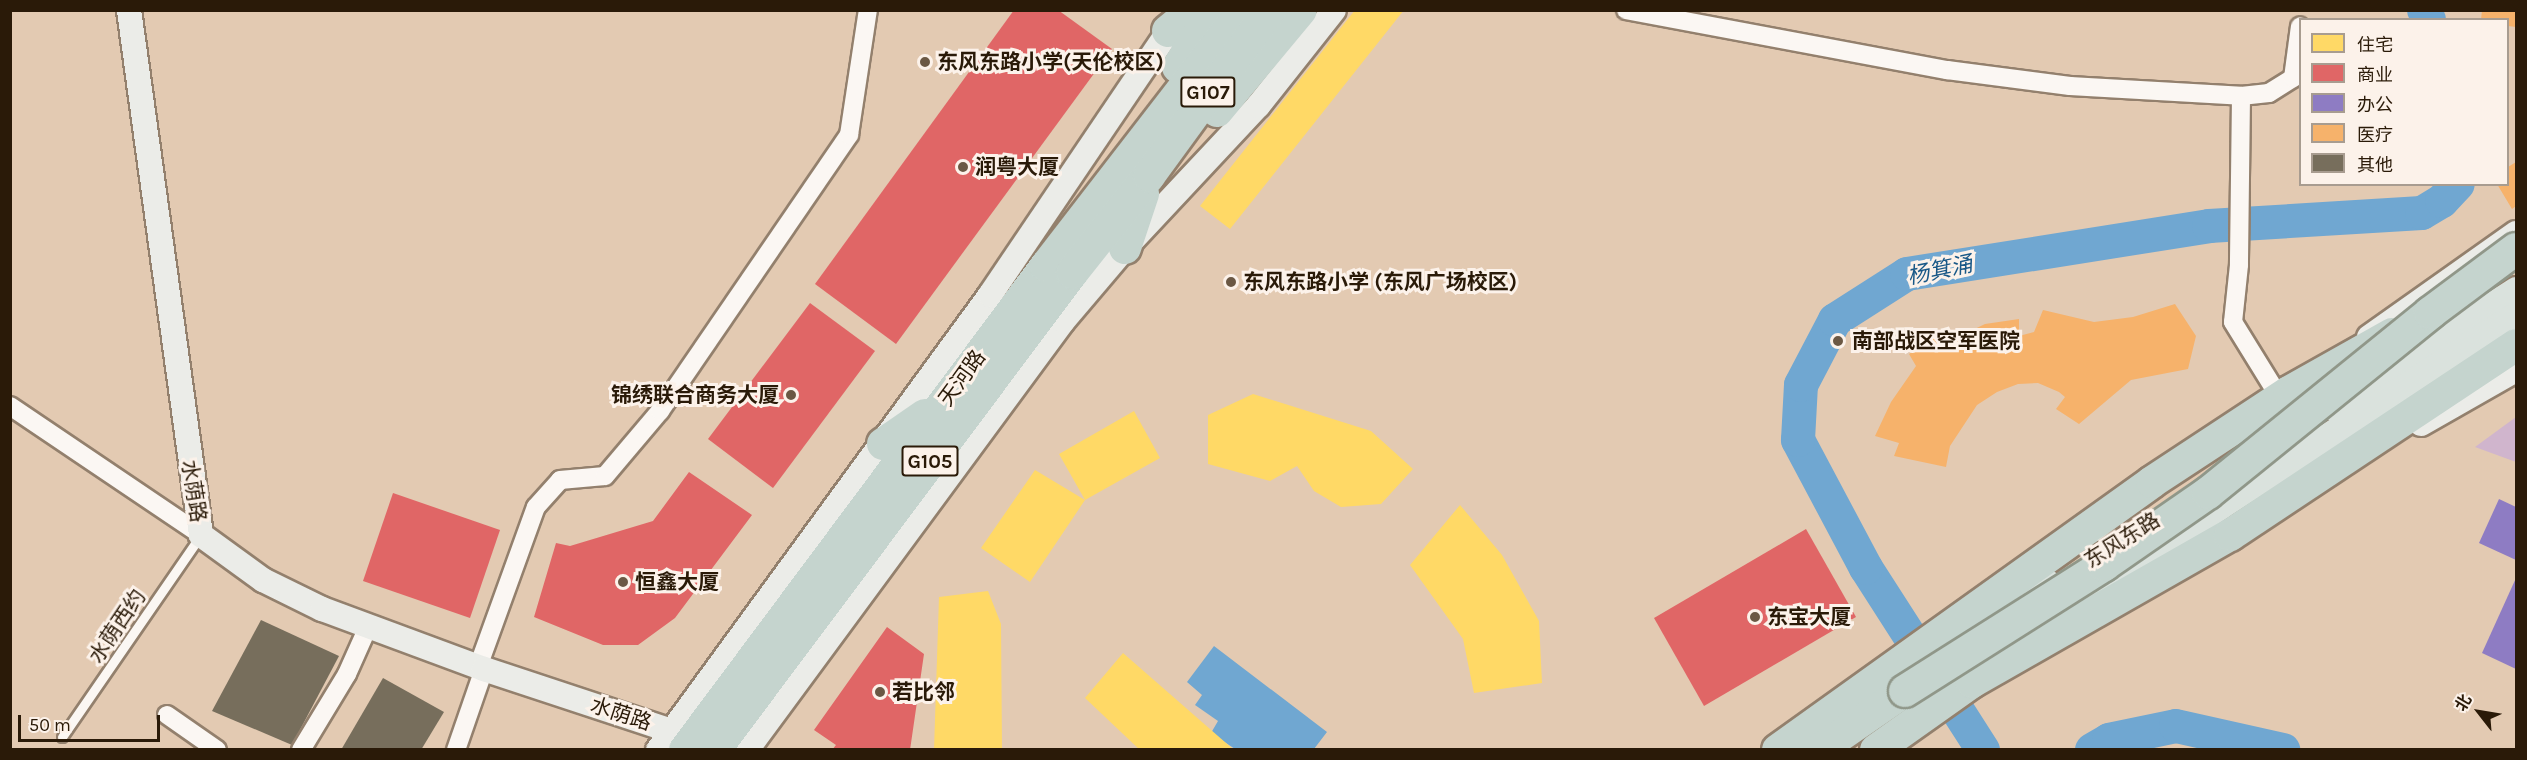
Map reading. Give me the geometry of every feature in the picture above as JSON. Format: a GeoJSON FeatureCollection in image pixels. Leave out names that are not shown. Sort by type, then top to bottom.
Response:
{"type":"FeatureCollection","features":[{"type":"Feature","properties":{"kind":"highway"},"geometry":{"type":"LineString","coordinates":[[1176,21],[1194,10]]}},
{"type":"Feature","properties":{"kind":"highway","name":"G105"},"geometry":{"type":"LineString","coordinates":[[1140,165],[1187,51],[1214,10]]}},
{"type":"Feature","properties":{"kind":"highway","name":"天河路"},"geometry":{"type":"LineString","coordinates":[[715,750],[1064,282],[1244,10]]}},
{"type":"Feature","properties":{"kind":"highway","name":"天河路"},"geometry":{"type":"LineString","coordinates":[[672,743],[719,704],[945,401],[1270,10]]}},
{"type":"Feature","properties":{"kind":"highway","name":"G105"},"geometry":{"type":"LineString","coordinates":[[1140,165],[1236,91],[1301,10]]}},
{"type":"Feature","properties":{"kind":"highway"},"geometry":{"type":"LineString","coordinates":[[1125,248],[1140,165]]}},
{"type":"Feature","properties":{"kind":"highway"},"geometry":{"type":"LineString","coordinates":[[1819,750],[2208,493],[2430,313],[2517,249]]}},
{"type":"Feature","properties":{"kind":"highway"},"geometry":{"type":"LineString","coordinates":[[1916,655],[2152,482],[2280,398],[2517,266]]}},
{"type":"Feature","properties":{"kind":"highway"},"geometry":{"type":"LineString","coordinates":[[1972,682],[2182,564],[2292,495],[2517,345]]}},
{"type":"Feature","properties":{"kind":"highway"},"geometry":{"type":"LineString","coordinates":[[883,444],[945,401]]}},
{"type":"Feature","properties":{"kind":"highway","name":"东风东路"},"geometry":{"type":"LineString","coordinates":[[1778,750],[1916,655]]}},
{"type":"Feature","properties":{"kind":"highway","name":"东风东路"},"geometry":{"type":"LineString","coordinates":[[1876,750],[1972,682]]}},
{"type":"Feature","properties":{"kind":"main road","name":"水荫路"},"geometry":{"type":"LineString","coordinates":[[129,10],[201,535],[273,585],[368,627],[481,668],[672,743]]}},
{"type":"Feature","properties":{"kind":"main road"},"geometry":{"type":"LineString","coordinates":[[747,750],[1063,321],[1125,248],[1258,106],[1334,10]]}},
{"type":"Feature","properties":{"kind":"main road"},"geometry":{"type":"LineString","coordinates":[[672,743],[1040,224],[1176,21]]}},
{"type":"Feature","properties":{"kind":"main road"},"geometry":{"type":"LineString","coordinates":[[2319,375],[2517,233]]}},
{"type":"Feature","properties":{"kind":"main road"},"geometry":{"type":"LineString","coordinates":[[2468,333],[2517,290]]}},
{"type":"Feature","properties":{"kind":"main road"},"geometry":{"type":"LineString","coordinates":[[2468,333],[2517,315]]}},
{"type":"Feature","properties":{"kind":"main road","name":"东风东路"},"geometry":{"type":"LineString","coordinates":[[1916,655],[2103,553],[2468,333]]}},
{"type":"Feature","properties":{"kind":"main road","name":"东风东路"},"geometry":{"type":"LineString","coordinates":[[1972,682],[2179,533],[2468,333]]}},
{"type":"Feature","properties":{"kind":"main road"},"geometry":{"type":"LineString","coordinates":[[2292,495],[2517,370]]}},
{"type":"Feature","properties":{"kind":"street"},"geometry":{"type":"LineString","coordinates":[[456,750],[481,668],[536,507],[560,480],[605,476],[660,411],[849,135],[868,10]]}},
{"type":"Feature","properties":{"kind":"street"},"geometry":{"type":"LineString","coordinates":[[1626,10],[1947,70],[2070,86],[2241,96],[2269,93],[2293,78],[2299,39]]}},
{"type":"Feature","properties":{"kind":"street"},"geometry":{"type":"LineString","coordinates":[[2241,96],[2239,246],[2233,322],[2280,398]]}},
{"type":"Feature","properties":{"kind":"street"},"geometry":{"type":"LineString","coordinates":[[10,406],[201,535]]}},
{"type":"Feature","properties":{"kind":"street"},"geometry":{"type":"LineString","coordinates":[[301,750],[347,674],[368,627]]}},
{"type":"Feature","properties":{"kind":"street"},"geometry":{"type":"LineString","coordinates":[[167,715],[217,750]]}},
{"type":"Feature","properties":{"kind":"lane","name":"水荫西约"},"geometry":{"type":"LineString","coordinates":[[62,737],[201,535]]}},
{"type":"Feature","properties":{"kind":"shaded area"},"geometry":{"type":"Polygon","coordinates":[[[2516,417],[2516,462],[2475,447],[2516,417]]]}},
{"type":"Feature","properties":{"kind":"water"},"geometry":{"type":"Polygon","coordinates":[[[1214,646],[1327,732],[1314,749],[1235,749],[1211,733],[1218,721],[1195,705],[1202,695],[1187,682],[1214,646]]]}},
{"type":"Feature","properties":{"kind":"building: 住宅","name":"润粤大厦"},"geometry":{"type":"Polygon","coordinates":[[[1031,10],[1093,52],[894,325],[833,281],[1031,10]]]}},
{"type":"Feature","properties":{"kind":"building: 住宅"},"geometry":{"type":"Polygon","coordinates":[[[1355,10],[1404,10],[1230,229],[1200,206],[1355,10]]]}},
{"type":"Feature","properties":{"kind":"building: 住宅"},"geometry":{"type":"Polygon","coordinates":[[[1253,394],[1371,431],[1413,469],[1381,504],[1341,507],[1314,491],[1297,466],[1270,481],[1208,464],[1208,415],[1253,394]]]}},
{"type":"Feature","properties":{"kind":"building: 住宅"},"geometry":{"type":"Polygon","coordinates":[[[1134,411],[1160,458],[1085,500],[1059,454],[1134,411]]]}},
{"type":"Feature","properties":{"kind":"building: 住宅"},"geometry":{"type":"Polygon","coordinates":[[[1035,470],[1085,500],[1030,582],[981,548],[1035,470]]]}},
{"type":"Feature","properties":{"kind":"building: 住宅"},"geometry":{"type":"Polygon","coordinates":[[[1460,505],[1502,555],[1539,621],[1542,683],[1474,693],[1463,639],[1410,565],[1460,505]]]}},
{"type":"Feature","properties":{"kind":"building: 住宅"},"geometry":{"type":"Polygon","coordinates":[[[988,591],[1001,624],[1002,750],[934,750],[939,597],[988,591]]]}},
{"type":"Feature","properties":{"kind":"building: 住宅"},"geometry":{"type":"Polygon","coordinates":[[[1123,653],[1234,750],[1140,750],[1085,698],[1123,653]]]}},
{"type":"Feature","properties":{"kind":"building: 商业","name":"润粤大厦"},"geometry":{"type":"Polygon","coordinates":[[[1014,10],[1058,10],[1112,49],[896,344],[815,284],[1014,10]]]}},
{"type":"Feature","properties":{"kind":"building: 商业","name":"锦绣联合商务大厦"},"geometry":{"type":"Polygon","coordinates":[[[810,303],[875,351],[773,488],[708,439],[810,303]]]}},
{"type":"Feature","properties":{"kind":"building: 商业","name":"恒鑫大厦"},"geometry":{"type":"Polygon","coordinates":[[[689,472],[752,515],[675,618],[638,645],[603,645],[534,617],[556,543],[570,546],[653,521],[689,472]]]}},
{"type":"Feature","properties":{"kind":"building: 商业"},"geometry":{"type":"Polygon","coordinates":[[[393,493],[500,530],[470,618],[363,581],[393,493]]]}},
{"type":"Feature","properties":{"kind":"building: 商业","name":"东宝大厦"},"geometry":{"type":"Polygon","coordinates":[[[1806,529],[1856,617],[1704,706],[1654,618],[1806,529]]]}},
{"type":"Feature","properties":{"kind":"building: 商业","name":"若比邻"},"geometry":{"type":"Polygon","coordinates":[[[887,627],[924,654],[910,750],[832,750],[836,745],[814,730],[887,627]]]}},
{"type":"Feature","properties":{"kind":"building: 办公"},"geometry":{"type":"Polygon","coordinates":[[[2499,499],[2516,507],[2516,560],[2479,543],[2499,499]]]}},
{"type":"Feature","properties":{"kind":"building: 办公"},"geometry":{"type":"Polygon","coordinates":[[[2516,578],[2516,669],[2482,653],[2516,578]]]}},
{"type":"Feature","properties":{"kind":"building: 医疗"},"geometry":{"type":"Polygon","coordinates":[[[2482,10],[2516,10],[2516,27],[2509,26],[2509,18],[2481,18],[2482,10]]]}},
{"type":"Feature","properties":{"kind":"building: 医疗"},"geometry":{"type":"Polygon","coordinates":[[[2516,162],[2516,206],[2512,209],[2498,186],[2509,186],[2509,166],[2516,162]]]}},
{"type":"Feature","properties":{"kind":"building: 医疗"},"geometry":{"type":"Polygon","coordinates":[[[2175,304],[2196,336],[2188,369],[2131,380],[2079,424],[2056,409],[2065,397],[2059,392],[2038,383],[2018,384],[1997,392],[1977,405],[1950,446],[1946,467],[1894,456],[1899,443],[1875,436],[1891,402],[1916,366],[1909,354],[1946,330],[1954,339],[1985,324],[2019,319],[2019,336],[2034,332],[2043,310],[2094,322],[2133,317],[2175,304]]]}},
{"type":"Feature","properties":{"kind":"building: 其他"},"geometry":{"type":"Polygon","coordinates":[[[261,620],[339,656],[292,745],[212,711],[261,620]]]}},
{"type":"Feature","properties":{"kind":"building: 其他"},"geometry":{"type":"Polygon","coordinates":[[[383,678],[444,712],[421,750],[341,750],[383,678]]]}},
{"type":"Feature","properties":{"kind":"waterway"},"geometry":{"type":"LineString","coordinates":[[2424,10],[2428,18]]}},
{"type":"Feature","properties":{"kind":"waterway","name":"杨箕涌"},"geometry":{"type":"LineString","coordinates":[[1936,677],[1866,568],[1798,440],[1801,385],[1835,320],[1907,274],[2209,226],[2422,213],[2442,201],[2456,186]]}},
{"type":"Feature","properties":{"kind":"waterway","name":"杨箕涌"},"geometry":{"type":"LineString","coordinates":[[1956,708],[1983,750]]}},
{"type":"Feature","properties":{"kind":"waterway","name":"杨箕涌"},"geometry":{"type":"LineString","coordinates":[[2092,750],[2109,740],[2176,726],[2283,750]]}},
{"type":"Feature","properties":{"kind":"place","name":"东风东路小学(天伦校区)"},"geometry":{"type":"Point","coordinates":[925,62]}},
{"type":"Feature","properties":{"kind":"place","name":"润粤大厦"},"geometry":{"type":"Point","coordinates":[963,167]}},
{"type":"Feature","properties":{"kind":"place","name":"东风东路小学 (东风广场校区)"},"geometry":{"type":"Point","coordinates":[1231,282]}},
{"type":"Feature","properties":{"kind":"place","name":"南部战区空军医院"},"geometry":{"type":"Point","coordinates":[1838,341]}},
{"type":"Feature","properties":{"kind":"place","name":"锦绣联合商务大厦"},"geometry":{"type":"Point","coordinates":[791,395]}},
{"type":"Feature","properties":{"kind":"place","name":"恒鑫大厦"},"geometry":{"type":"Point","coordinates":[623,582]}},
{"type":"Feature","properties":{"kind":"place","name":"东宝大厦"},"geometry":{"type":"Point","coordinates":[1755,617]}},
{"type":"Feature","properties":{"kind":"place","name":"若比邻"},"geometry":{"type":"Point","coordinates":[880,692]}}]}
